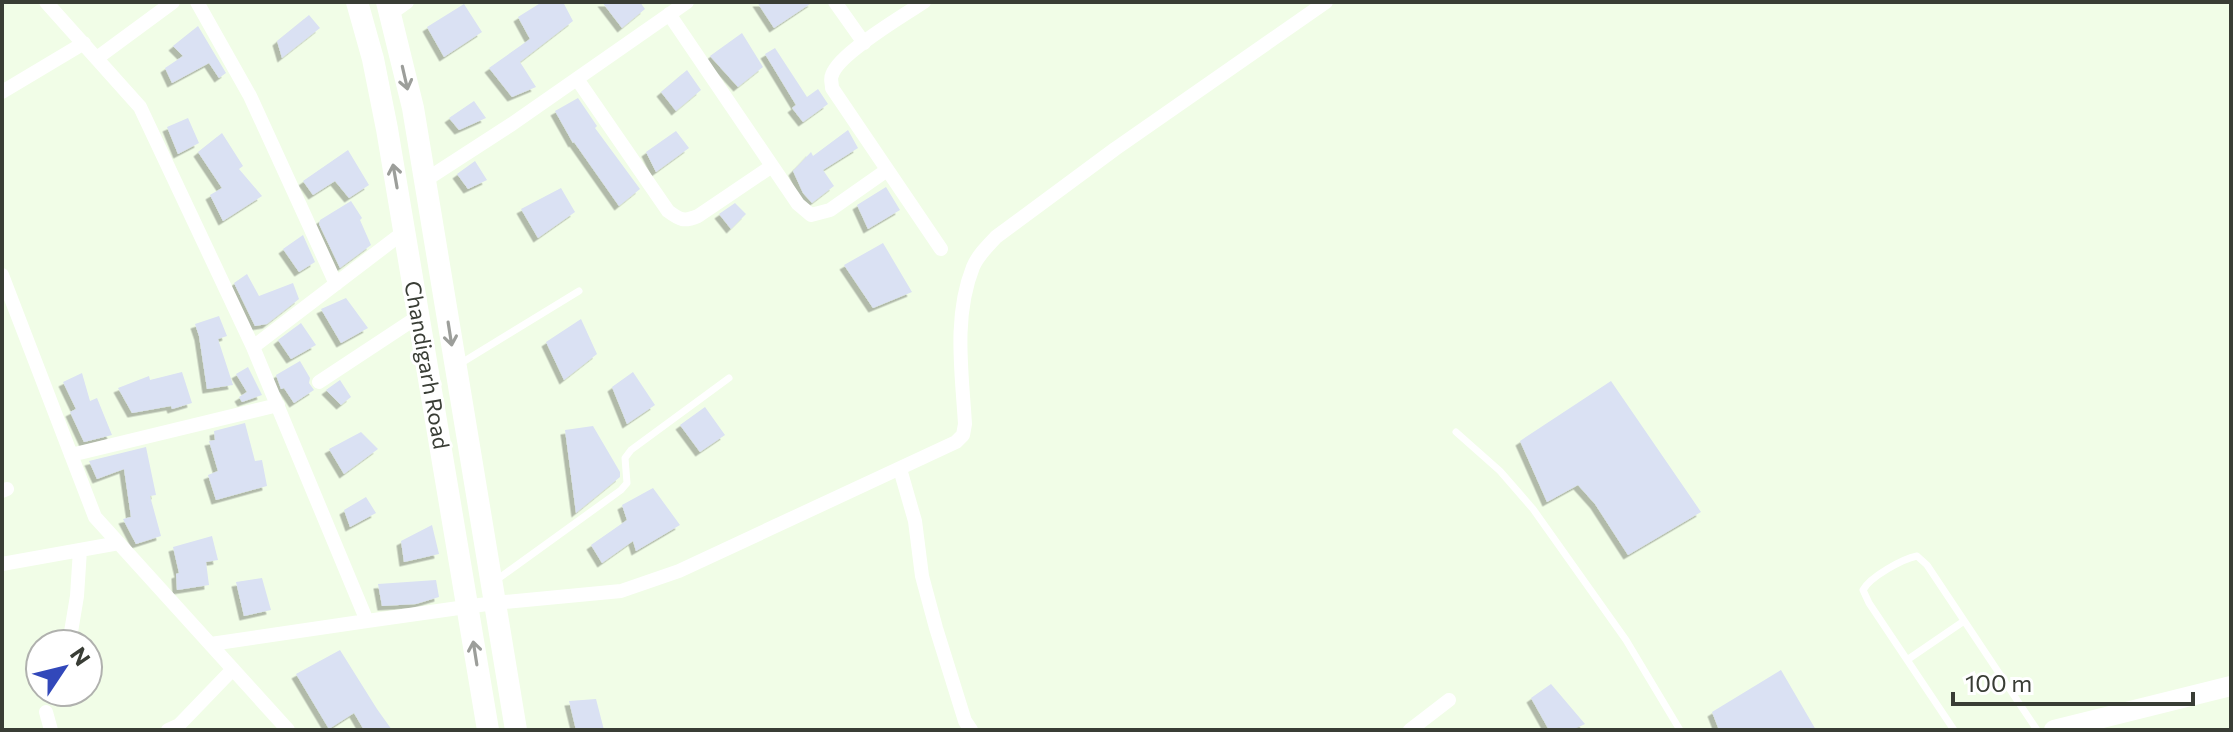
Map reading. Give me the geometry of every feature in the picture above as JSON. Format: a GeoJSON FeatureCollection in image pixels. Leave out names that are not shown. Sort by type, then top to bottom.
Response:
{"type":"FeatureCollection","features":[{"type":"Feature","properties":{"kind":"main road","name":"Chandigarh Road"},"geometry":{"type":"LineString","coordinates":[[357,2],[373,59],[405,231],[488,730]]}},
{"type":"Feature","properties":{"kind":"main road"},"geometry":{"type":"LineString","coordinates":[[395,6],[516,730]]}},
{"type":"Feature","properties":{"kind":"street"},"geometry":{"type":"LineString","coordinates":[[46,2],[140,107],[253,347],[367,621]]}},
{"type":"Feature","properties":{"kind":"street"},"geometry":{"type":"LineString","coordinates":[[97,58],[173,2]]}},
{"type":"Feature","properties":{"kind":"street"},"geometry":{"type":"LineString","coordinates":[[197,2],[250,96],[336,284]]}},
{"type":"Feature","properties":{"kind":"street"},"geometry":{"type":"LineString","coordinates":[[424,181],[687,2]]}},
{"type":"Feature","properties":{"kind":"street"},"geometry":{"type":"LineString","coordinates":[[835,2],[864,43]]}},
{"type":"Feature","properties":{"kind":"street"},"geometry":{"type":"LineString","coordinates":[[924,2],[864,43],[837,66],[831,77],[832,88],[941,249]]}},
{"type":"Feature","properties":{"kind":"street"},"geometry":{"type":"LineString","coordinates":[[211,644],[467,607],[492,594],[621,591],[679,571],[956,442],[963,435],[965,424],[960,346],[963,306],[973,268],[981,253],[996,237],[1115,149],[1326,2]]}},
{"type":"Feature","properties":{"kind":"street"},"geometry":{"type":"LineString","coordinates":[[669,14],[798,204],[811,215],[830,210],[887,170]]}},
{"type":"Feature","properties":{"kind":"street"},"geometry":{"type":"LineString","coordinates":[[2,92],[84,43]]}},
{"type":"Feature","properties":{"kind":"street"},"geometry":{"type":"LineString","coordinates":[[577,79],[668,211],[679,220],[687,221],[698,216],[772,166]]}},
{"type":"Feature","properties":{"kind":"street"},"geometry":{"type":"LineString","coordinates":[[253,347],[405,231]]}},
{"type":"Feature","properties":{"kind":"street"},"geometry":{"type":"LineString","coordinates":[[2,275],[95,517],[288,730]]}},
{"type":"Feature","properties":{"kind":"street"},"geometry":{"type":"LineString","coordinates":[[319,382],[419,316]]}},
{"type":"Feature","properties":{"kind":"street"},"geometry":{"type":"LineString","coordinates":[[71,455],[278,405]]}},
{"type":"Feature","properties":{"kind":"street"},"geometry":{"type":"LineString","coordinates":[[900,469],[915,521],[922,576],[936,628],[965,721],[971,730]]}},
{"type":"Feature","properties":{"kind":"street"},"geometry":{"type":"LineString","coordinates":[[2,564],[119,543]]}},
{"type":"Feature","properties":{"kind":"street"},"geometry":{"type":"LineString","coordinates":[[72,628],[80,550]]}},
{"type":"Feature","properties":{"kind":"street"},"geometry":{"type":"LineString","coordinates":[[168,730],[179,725],[233,669]]}},
{"type":"Feature","properties":{"kind":"street"},"geometry":{"type":"LineString","coordinates":[[2054,730],[2231,686]]}},
{"type":"Feature","properties":{"kind":"street"},"geometry":{"type":"LineString","coordinates":[[1410,730],[1449,700]]}},
{"type":"Feature","properties":{"kind":"street"},"geometry":{"type":"LineString","coordinates":[[46,712],[51,730]]}},
{"type":"Feature","properties":{"kind":"lane"},"geometry":{"type":"LineString","coordinates":[[455,367],[579,291]]}},
{"type":"Feature","properties":{"kind":"lane"},"geometry":{"type":"LineString","coordinates":[[492,594],[621,490],[627,483],[625,458],[631,450],[729,378]]}},
{"type":"Feature","properties":{"kind":"lane"},"geometry":{"type":"LineString","coordinates":[[1456,432],[1500,471],[1533,509],[1626,640],[1680,730]]}},
{"type":"Feature","properties":{"kind":"lane"},"geometry":{"type":"LineString","coordinates":[[1954,730],[1863,590],[1867,583],[1907,558],[1917,556],[1927,565],[2037,730]]}},
{"type":"Feature","properties":{"kind":"lane"},"geometry":{"type":"LineString","coordinates":[[1907,660],[1964,621]]}},
{"type":"Feature","properties":{"kind":"building"},"geometry":{"type":"Polygon","coordinates":[[[542,2],[563,2],[573,21],[520,62],[536,87],[512,97],[489,68],[530,39],[518,17],[542,2]]]}},
{"type":"Feature","properties":{"kind":"building"},"geometry":{"type":"Polygon","coordinates":[[[602,2],[640,2],[645,9],[622,28],[602,2]]]}},
{"type":"Feature","properties":{"kind":"building"},"geometry":{"type":"Polygon","coordinates":[[[757,2],[813,2],[774,28],[757,2]]]}},
{"type":"Feature","properties":{"kind":"building"},"geometry":{"type":"Polygon","coordinates":[[[464,4],[482,32],[444,57],[427,27],[464,4]]]}},
{"type":"Feature","properties":{"kind":"building"},"geometry":{"type":"Polygon","coordinates":[[[309,15],[320,28],[282,58],[277,41],[309,15]]]}},
{"type":"Feature","properties":{"kind":"building"},"geometry":{"type":"Polygon","coordinates":[[[198,26],[226,73],[219,78],[209,63],[172,83],[165,68],[183,56],[173,46],[198,26]]]}},
{"type":"Feature","properties":{"kind":"building"},"geometry":{"type":"Polygon","coordinates":[[[742,33],[763,67],[738,87],[710,56],[742,33]]]}},
{"type":"Feature","properties":{"kind":"building"},"geometry":{"type":"Polygon","coordinates":[[[775,48],[807,97],[818,89],[828,104],[803,122],[792,108],[796,105],[765,54],[775,48]]]}},
{"type":"Feature","properties":{"kind":"building"},"geometry":{"type":"Polygon","coordinates":[[[687,70],[701,90],[676,111],[661,92],[687,70]]]}},
{"type":"Feature","properties":{"kind":"building"},"geometry":{"type":"Polygon","coordinates":[[[578,98],[597,126],[595,128],[640,189],[619,206],[573,143],[555,111],[578,98]]]}},
{"type":"Feature","properties":{"kind":"building"},"geometry":{"type":"Polygon","coordinates":[[[474,101],[486,118],[459,130],[449,118],[474,101]]]}},
{"type":"Feature","properties":{"kind":"building"},"geometry":{"type":"Polygon","coordinates":[[[188,118],[199,143],[178,154],[167,127],[188,118]]]}},
{"type":"Feature","properties":{"kind":"building"},"geometry":{"type":"Polygon","coordinates":[[[848,130],[858,148],[823,170],[834,186],[812,203],[803,193],[793,171],[811,152],[813,156],[848,130]]]}},
{"type":"Feature","properties":{"kind":"building"},"geometry":{"type":"Polygon","coordinates":[[[676,131],[689,148],[656,172],[646,152],[676,131]]]}},
{"type":"Feature","properties":{"kind":"building"},"geometry":{"type":"Polygon","coordinates":[[[222,133],[243,166],[239,169],[262,196],[223,221],[210,195],[222,188],[198,152],[222,133]]]}},
{"type":"Feature","properties":{"kind":"building"},"geometry":{"type":"Polygon","coordinates":[[[348,150],[369,185],[349,198],[335,181],[313,195],[303,181],[348,150]]]}},
{"type":"Feature","properties":{"kind":"building"},"geometry":{"type":"Polygon","coordinates":[[[475,161],[487,180],[468,189],[457,174],[475,161]]]}},
{"type":"Feature","properties":{"kind":"building"},"geometry":{"type":"Polygon","coordinates":[[[886,187],[900,210],[868,229],[857,205],[886,187]]]}},
{"type":"Feature","properties":{"kind":"building"},"geometry":{"type":"Polygon","coordinates":[[[561,188],[575,212],[538,238],[521,209],[561,188]]]}},
{"type":"Feature","properties":{"kind":"building"},"geometry":{"type":"Polygon","coordinates":[[[351,201],[362,218],[360,220],[371,245],[340,268],[319,224],[320,220],[351,201]]]}},
{"type":"Feature","properties":{"kind":"building"},"geometry":{"type":"Polygon","coordinates":[[[735,203],[746,214],[731,229],[719,214],[735,203]]]}},
{"type":"Feature","properties":{"kind":"building"},"geometry":{"type":"Polygon","coordinates":[[[303,235],[315,262],[299,272],[283,249],[303,235]]]}},
{"type":"Feature","properties":{"kind":"building"},"geometry":{"type":"Polygon","coordinates":[[[883,243],[912,292],[873,308],[844,265],[883,243]]]}},
{"type":"Feature","properties":{"kind":"building"},"geometry":{"type":"Polygon","coordinates":[[[247,274],[259,296],[293,283],[299,299],[267,324],[255,326],[234,283],[247,274]]]}},
{"type":"Feature","properties":{"kind":"building"},"geometry":{"type":"Polygon","coordinates":[[[346,298],[368,328],[341,343],[321,309],[346,298]]]}},
{"type":"Feature","properties":{"kind":"building"},"geometry":{"type":"Polygon","coordinates":[[[219,316],[227,336],[218,339],[233,385],[207,389],[195,324],[219,316]]]}},
{"type":"Feature","properties":{"kind":"building"},"geometry":{"type":"Polygon","coordinates":[[[581,319],[597,354],[564,380],[546,342],[581,319]]]}},
{"type":"Feature","properties":{"kind":"building"},"geometry":{"type":"Polygon","coordinates":[[[301,323],[316,345],[291,359],[278,340],[301,323]]]}},
{"type":"Feature","properties":{"kind":"building"},"geometry":{"type":"Polygon","coordinates":[[[300,361],[314,390],[294,403],[284,388],[281,389],[276,375],[300,361]]]}},
{"type":"Feature","properties":{"kind":"building"},"geometry":{"type":"Polygon","coordinates":[[[248,367],[262,395],[242,402],[239,397],[247,392],[236,374],[248,367]]]}},
{"type":"Feature","properties":{"kind":"building"},"geometry":{"type":"Polygon","coordinates":[[[182,372],[192,403],[172,409],[171,406],[132,413],[118,388],[149,376],[150,380],[182,372]]]}},
{"type":"Feature","properties":{"kind":"building"},"geometry":{"type":"Polygon","coordinates":[[[633,372],[655,405],[627,424],[612,387],[633,372]]]}},
{"type":"Feature","properties":{"kind":"building"},"geometry":{"type":"Polygon","coordinates":[[[82,373],[90,401],[97,398],[112,435],[84,442],[70,412],[76,409],[63,382],[82,373]]]}},
{"type":"Feature","properties":{"kind":"building"},"geometry":{"type":"Polygon","coordinates":[[[340,380],[351,397],[341,405],[326,390],[340,380]]]}},
{"type":"Feature","properties":{"kind":"building"},"geometry":{"type":"Polygon","coordinates":[[[1611,381],[1701,512],[1628,555],[1595,504],[1578,485],[1547,502],[1520,441],[1611,381]]]}},
{"type":"Feature","properties":{"kind":"building"},"geometry":{"type":"Polygon","coordinates":[[[705,407],[725,435],[700,452],[680,425],[705,407]]]}},
{"type":"Feature","properties":{"kind":"building"},"geometry":{"type":"Polygon","coordinates":[[[245,423],[255,461],[262,460],[267,486],[216,500],[208,475],[218,471],[209,441],[215,440],[214,431],[245,423]]]}},
{"type":"Feature","properties":{"kind":"building"},"geometry":{"type":"Polygon","coordinates":[[[593,426],[620,477],[576,513],[565,430],[593,426]]]}},
{"type":"Feature","properties":{"kind":"building"},"geometry":{"type":"Polygon","coordinates":[[[361,432],[378,449],[344,474],[329,449],[361,432]]]}},
{"type":"Feature","properties":{"kind":"building"},"geometry":{"type":"Polygon","coordinates":[[[146,447],[156,495],[150,496],[161,536],[136,544],[123,519],[131,517],[124,469],[97,479],[89,461],[146,447]]]}},
{"type":"Feature","properties":{"kind":"building"},"geometry":{"type":"Polygon","coordinates":[[[653,488],[680,525],[636,551],[633,541],[602,563],[591,545],[627,520],[622,505],[653,488]]]}},
{"type":"Feature","properties":{"kind":"building"},"geometry":{"type":"Polygon","coordinates":[[[366,497],[376,513],[350,527],[344,510],[366,497]]]}},
{"type":"Feature","properties":{"kind":"building"},"geometry":{"type":"Polygon","coordinates":[[[432,525],[439,554],[404,562],[401,541],[432,525]]]}},
{"type":"Feature","properties":{"kind":"building"},"geometry":{"type":"Polygon","coordinates":[[[212,536],[218,560],[206,562],[209,585],[177,590],[176,574],[179,573],[173,547],[212,536]]]}},
{"type":"Feature","properties":{"kind":"building"},"geometry":{"type":"Polygon","coordinates":[[[262,578],[271,610],[244,616],[236,582],[262,578]]]}},
{"type":"Feature","properties":{"kind":"building"},"geometry":{"type":"Polygon","coordinates":[[[436,580],[439,597],[416,604],[382,606],[378,584],[436,580]]]}},
{"type":"Feature","properties":{"kind":"building"},"geometry":{"type":"Polygon","coordinates":[[[340,650],[392,730],[364,730],[354,713],[329,729],[296,674],[340,650]]]}},
{"type":"Feature","properties":{"kind":"building"},"geometry":{"type":"Polygon","coordinates":[[[1781,670],[1816,730],[1719,730],[1712,712],[1781,670]]]}},
{"type":"Feature","properties":{"kind":"building"},"geometry":{"type":"Polygon","coordinates":[[[1551,684],[1585,724],[1572,730],[1549,730],[1531,698],[1551,684]]]}},
{"type":"Feature","properties":{"kind":"building"},"geometry":{"type":"Polygon","coordinates":[[[596,699],[604,730],[576,730],[569,701],[596,699]]]}}]}
